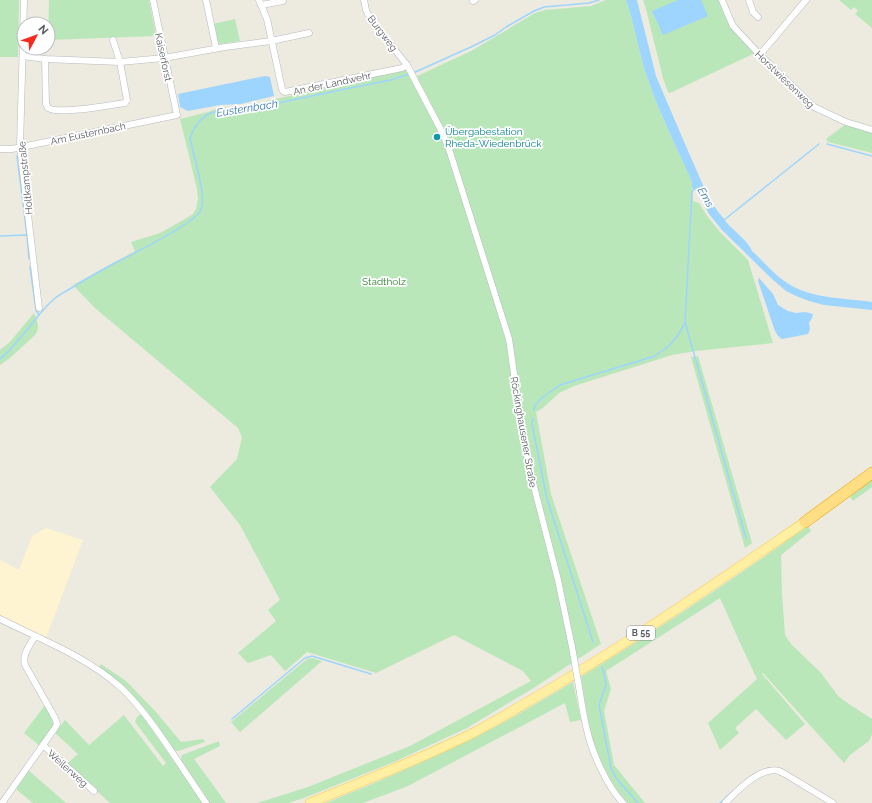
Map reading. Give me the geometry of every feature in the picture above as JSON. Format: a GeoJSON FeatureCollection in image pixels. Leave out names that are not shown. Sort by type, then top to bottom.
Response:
{"type":"FeatureCollection","features":[{"type":"Feature","properties":{"kind":"highway","name":"B 55"},"geometry":{"type":"LineString","coordinates":[[838,498],[872,465]]}},
{"type":"Feature","properties":{"kind":"highway","name":"B 55"},"geometry":{"type":"LineString","coordinates":[[805,522],[872,473]]}},
{"type":"Feature","properties":{"kind":"main road","name":"B 55"},"geometry":{"type":"LineString","coordinates":[[310,803],[397,768],[471,734],[508,714],[594,663],[674,612],[805,522]]}},
{"type":"Feature","properties":{"kind":"street","name":"Holtkampstraße"},"geometry":{"type":"LineString","coordinates":[[24,0],[24,16]]}},
{"type":"Feature","properties":{"kind":"street","name":"Kaiserforst"},"geometry":{"type":"LineString","coordinates":[[152,0],[177,115]]}},
{"type":"Feature","properties":{"kind":"street"},"geometry":{"type":"LineString","coordinates":[[206,0],[216,48]]}},
{"type":"Feature","properties":{"kind":"street","name":"Burgweg"},"geometry":{"type":"LineString","coordinates":[[364,0],[366,10],[371,20],[408,67]]}},
{"type":"Feature","properties":{"kind":"street","name":"Horstwiesenweg"},"geometry":{"type":"LineString","coordinates":[[722,0],[733,26],[759,54],[814,107],[846,122],[872,130]]}},
{"type":"Feature","properties":{"kind":"street"},"geometry":{"type":"LineString","coordinates":[[749,0],[753,12],[758,17]]}},
{"type":"Feature","properties":{"kind":"street"},"geometry":{"type":"LineString","coordinates":[[759,54],[806,0]]}},
{"type":"Feature","properties":{"kind":"street"},"geometry":{"type":"LineString","coordinates":[[271,41],[267,19],[260,3],[283,1]]}},
{"type":"Feature","properties":{"kind":"street"},"geometry":{"type":"LineString","coordinates":[[23,56],[120,62],[164,58],[216,48],[271,41],[309,33]]}},
{"type":"Feature","properties":{"kind":"street"},"geometry":{"type":"LineString","coordinates":[[45,58],[46,104],[51,110],[70,110],[125,103],[127,100],[120,62],[113,40]]}},
{"type":"Feature","properties":{"kind":"street","name":"An der Landwehr"},"geometry":{"type":"LineString","coordinates":[[271,41],[282,89],[286,92],[408,67]]}},
{"type":"Feature","properties":{"kind":"street","name":"Holtkampstraße"},"geometry":{"type":"LineString","coordinates":[[23,56],[20,147],[39,308]]}},
{"type":"Feature","properties":{"kind":"street","name":"Röckinghausener Straße"},"geometry":{"type":"LineString","coordinates":[[408,67],[442,132],[449,149],[505,325],[509,339],[529,467],[558,580],[572,646],[587,731],[593,751],[607,780],[623,803]]}},
{"type":"Feature","properties":{"kind":"street","name":"Am Eusternbach"},"geometry":{"type":"LineString","coordinates":[[0,149],[12,149],[177,115]]}},
{"type":"Feature","properties":{"kind":"street"},"geometry":{"type":"LineString","coordinates":[[0,619],[89,664],[120,687],[139,706],[150,720],[205,801]]}},
{"type":"Feature","properties":{"kind":"street"},"geometry":{"type":"LineString","coordinates":[[2,803],[57,724],[56,718],[24,661],[25,652],[35,636]]}},
{"type":"Feature","properties":{"kind":"street","name":"Weilerweg"},"geometry":{"type":"LineString","coordinates":[[43,745],[94,790]]}},
{"type":"Feature","properties":{"kind":"street"},"geometry":{"type":"LineString","coordinates":[[725,803],[750,780],[764,773],[779,771],[833,803]]}},
{"type":"Feature","properties":{"kind":"shaded area"},"geometry":{"type":"Polygon","coordinates":[[[46,528],[83,540],[46,638],[0,615],[0,560],[19,570],[32,536],[46,528]]]}},
{"type":"Feature","properties":{"kind":"green space"},"geometry":{"type":"Polygon","coordinates":[[[0,0],[19,0],[19,16],[16,16],[16,56],[18,57],[0,57],[0,0]]]}},
{"type":"Feature","properties":{"kind":"green space"},"geometry":{"type":"Polygon","coordinates":[[[49,0],[149,0],[156,36],[56,40],[56,16],[49,16],[49,0]]]}},
{"type":"Feature","properties":{"kind":"green space","name":"Stadtholz"},"geometry":{"type":"Polygon","coordinates":[[[606,0],[626,0],[650,85],[692,182],[693,201],[699,203],[720,232],[748,260],[773,343],[672,355],[574,386],[559,393],[543,408],[536,412],[551,494],[601,644],[535,687],[467,728],[394,762],[288,803],[257,803],[308,787],[410,746],[531,681],[523,671],[454,635],[376,673],[307,652],[285,671],[271,655],[248,663],[238,653],[276,621],[268,610],[280,600],[240,525],[210,487],[237,459],[242,437],[238,428],[95,308],[73,285],[135,251],[131,242],[160,233],[192,215],[196,209],[198,199],[197,189],[180,119],[218,108],[245,106],[406,69],[411,79],[473,50],[535,13],[545,10],[591,6],[606,0]]]}},
{"type":"Feature","properties":{"kind":"green space"},"geometry":{"type":"Polygon","coordinates":[[[643,0],[720,0],[724,11],[755,53],[670,93],[668,92],[663,78],[643,0]]]}},
{"type":"Feature","properties":{"kind":"green space"},"geometry":{"type":"Polygon","coordinates":[[[839,0],[872,0],[872,28],[855,14],[858,11],[854,7],[851,10],[839,0]]]}},
{"type":"Feature","properties":{"kind":"green space"},"geometry":{"type":"Polygon","coordinates":[[[235,19],[240,41],[220,44],[217,42],[213,24],[235,19]]]}},
{"type":"Feature","properties":{"kind":"green space"},"geometry":{"type":"Polygon","coordinates":[[[846,124],[872,132],[872,153],[828,142],[826,139],[846,124]]]}},
{"type":"Feature","properties":{"kind":"green space"},"geometry":{"type":"Polygon","coordinates":[[[34,313],[38,324],[37,332],[10,358],[0,365],[0,350],[10,342],[34,313]]]}},
{"type":"Feature","properties":{"kind":"green space"},"geometry":{"type":"Polygon","coordinates":[[[698,356],[752,543],[745,548],[691,357],[698,356]]]}},
{"type":"Feature","properties":{"kind":"green space"},"geometry":{"type":"Polygon","coordinates":[[[872,480],[872,487],[853,501],[850,497],[872,480]]]}},
{"type":"Feature","properties":{"kind":"green space"},"geometry":{"type":"Polygon","coordinates":[[[808,526],[811,531],[781,555],[785,635],[791,644],[821,673],[838,696],[872,719],[872,734],[869,741],[850,755],[844,763],[763,673],[762,674],[805,724],[786,740],[756,709],[735,728],[739,733],[720,750],[708,723],[757,679],[720,598],[606,671],[611,689],[604,711],[614,765],[645,803],[628,803],[612,783],[594,744],[586,710],[581,677],[639,641],[808,526]]]}},
{"type":"Feature","properties":{"kind":"green space"},"geometry":{"type":"Polygon","coordinates":[[[312,658],[322,661],[240,732],[231,722],[307,659],[312,658]]]}},
{"type":"Feature","properties":{"kind":"green space"},"geometry":{"type":"Polygon","coordinates":[[[101,664],[126,681],[155,711],[181,742],[203,739],[205,742],[178,751],[174,750],[138,701],[115,678],[99,667],[101,664]]]}},
{"type":"Feature","properties":{"kind":"green space"},"geometry":{"type":"Polygon","coordinates":[[[573,682],[581,720],[570,722],[565,703],[408,786],[363,803],[326,803],[472,739],[511,719],[573,682]]]}},
{"type":"Feature","properties":{"kind":"green space"},"geometry":{"type":"Polygon","coordinates":[[[45,705],[54,723],[53,727],[40,746],[24,733],[45,705]]]}},
{"type":"Feature","properties":{"kind":"green space"},"geometry":{"type":"Polygon","coordinates":[[[141,714],[203,803],[110,803],[67,764],[78,754],[55,733],[65,720],[89,745],[124,715],[163,766],[166,763],[135,722],[137,717],[141,714]]]}},
{"type":"Feature","properties":{"kind":"green space"},"geometry":{"type":"Polygon","coordinates":[[[219,741],[220,746],[194,759],[226,803],[210,803],[181,760],[182,755],[219,741]]]}},
{"type":"Feature","properties":{"kind":"green space"},"geometry":{"type":"Polygon","coordinates":[[[28,770],[66,803],[33,803],[17,790],[17,785],[28,770]]]}},
{"type":"Feature","properties":{"kind":"water","name":"Ems"},"geometry":{"type":"Polygon","coordinates":[[[626,0],[637,0],[656,76],[709,199],[726,222],[776,275],[787,283],[801,290],[821,296],[872,302],[872,310],[824,305],[809,301],[786,291],[722,230],[709,214],[697,191],[692,188],[692,182],[655,99],[645,71],[626,0]]]}},
{"type":"Feature","properties":{"kind":"water"},"geometry":{"type":"Polygon","coordinates":[[[678,0],[701,0],[708,16],[663,35],[652,11],[678,0]]]}},
{"type":"Feature","properties":{"kind":"water"},"geometry":{"type":"Polygon","coordinates":[[[265,76],[270,77],[274,96],[241,104],[220,105],[188,111],[180,107],[178,94],[265,76]]]}},
{"type":"Feature","properties":{"kind":"water"},"geometry":{"type":"Polygon","coordinates":[[[759,278],[773,294],[778,305],[788,311],[813,314],[809,323],[810,329],[808,334],[782,339],[778,336],[759,284],[759,278]]]}},
{"type":"Feature","properties":{"kind":"waterway","name":"Eusternbach"},"geometry":{"type":"LineString","coordinates":[[413,73],[495,35],[506,27],[544,7],[589,3],[599,0]]}},
{"type":"Feature","properties":{"kind":"waterway","name":"Eusternbach"},"geometry":{"type":"LineString","coordinates":[[0,359],[14,345],[39,314],[56,297],[102,270],[175,231],[196,216],[201,210],[202,195],[190,138],[193,130],[204,117],[211,113],[250,109],[391,80],[409,74]]}},
{"type":"Feature","properties":{"kind":"waterway"},"geometry":{"type":"LineString","coordinates":[[724,220],[819,144]]}},
{"type":"Feature","properties":{"kind":"waterway"},"geometry":{"type":"LineString","coordinates":[[827,144],[872,156]]}},
{"type":"Feature","properties":{"kind":"waterway"},"geometry":{"type":"LineString","coordinates":[[17,156],[27,235]]}},
{"type":"Feature","properties":{"kind":"waterway","name":"Ems"},"geometry":{"type":"LineString","coordinates":[[695,188],[692,192],[685,322],[746,538]]}},
{"type":"Feature","properties":{"kind":"waterway"},"geometry":{"type":"LineString","coordinates":[[0,236],[27,235],[29,259]]}},
{"type":"Feature","properties":{"kind":"waterway"},"geometry":{"type":"LineString","coordinates":[[30,267],[36,310],[39,315]]}},
{"type":"Feature","properties":{"kind":"waterway"},"geometry":{"type":"LineString","coordinates":[[534,410],[535,405],[543,397],[560,385],[655,356],[669,346],[685,323]]}},
{"type":"Feature","properties":{"kind":"waterway"},"geometry":{"type":"LineString","coordinates":[[533,419],[532,424],[547,499],[593,642]]}},
{"type":"Feature","properties":{"kind":"waterway"},"geometry":{"type":"LineString","coordinates":[[232,719],[305,658],[312,656],[371,674]]}},
{"type":"Feature","properties":{"kind":"waterway"},"geometry":{"type":"LineString","coordinates":[[602,667],[606,685],[599,705],[611,768],[616,778],[638,803]]}},
{"type":"Feature","properties":{"kind":"waterway"},"geometry":{"type":"LineString","coordinates":[[720,803],[733,791]]}},
{"type":"Feature","properties":{"kind":"place","name":"Übergabestation Rheda-Wiedenbrück"},"geometry":{"type":"Point","coordinates":[437,137]}}]}
